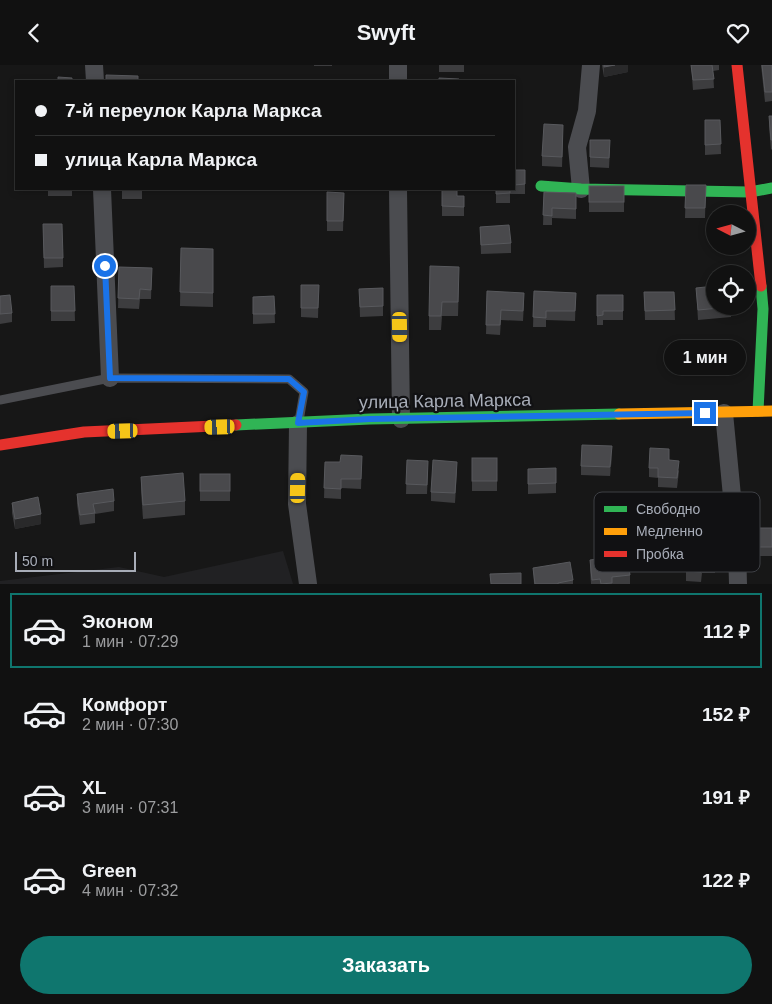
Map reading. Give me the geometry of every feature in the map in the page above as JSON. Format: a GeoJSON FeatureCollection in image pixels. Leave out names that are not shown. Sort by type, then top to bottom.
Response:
{"type":"FeatureCollection","features":[{"type":"Feature","properties":{"kind":"main road"},"geometry":{"type":"LineString","coordinates":[[736,65],[763,309],[758,411]]}},
{"type":"Feature","properties":{"kind":"main road"},"geometry":{"type":"LineString","coordinates":[[541,186],[581,189],[750,192],[772,189]]}},
{"type":"Feature","properties":{"kind":"main road","name":"улица Карла Маркса"},"geometry":{"type":"LineString","coordinates":[[0,445],[84,432],[370,419],[772,411]]}},
{"type":"Feature","properties":{"kind":"street"},"geometry":{"type":"LineString","coordinates":[[94,65],[95,80]]}},
{"type":"Feature","properties":{"kind":"street"},"geometry":{"type":"LineString","coordinates":[[398,65],[398,80]]}},
{"type":"Feature","properties":{"kind":"street"},"geometry":{"type":"LineString","coordinates":[[581,189],[578,147],[587,111],[591,65]]}},
{"type":"Feature","properties":{"kind":"street"},"geometry":{"type":"LineString","coordinates":[[102,190],[110,378]]}},
{"type":"Feature","properties":{"kind":"street"},"geometry":{"type":"LineString","coordinates":[[398,190],[401,419]]}},
{"type":"Feature","properties":{"kind":"street"},"geometry":{"type":"LineString","coordinates":[[724,413],[732,492]]}},
{"type":"Feature","properties":{"kind":"street"},"geometry":{"type":"LineString","coordinates":[[298,423],[298,504],[308,584]]}},
{"type":"Feature","properties":{"kind":"lane"},"geometry":{"type":"LineString","coordinates":[[0,400],[110,378],[289,379],[304,392],[298,423]]}},
{"type":"Feature","properties":{"kind":"shaded area"},"geometry":{"type":"Polygon","coordinates":[[[283,551],[293,584],[0,584],[0,581],[119,567],[164,577],[283,551]]]}},
{"type":"Feature","properties":{"kind":"building"},"geometry":{"type":"Polygon","coordinates":[[[691,65],[712,65],[714,79],[693,80],[691,65]]]}},
{"type":"Feature","properties":{"kind":"building"},"geometry":{"type":"Polygon","coordinates":[[[762,65],[772,65],[772,92],[765,92],[762,65]]]}},
{"type":"Feature","properties":{"kind":"building"},"geometry":{"type":"Polygon","coordinates":[[[106,75],[138,76],[138,80],[106,80],[106,75]]]}},
{"type":"Feature","properties":{"kind":"building"},"geometry":{"type":"Polygon","coordinates":[[[58,77],[72,78],[72,80],[58,80],[58,77]]]}},
{"type":"Feature","properties":{"kind":"building"},"geometry":{"type":"Polygon","coordinates":[[[439,78],[459,79],[459,80],[439,80],[439,78]]]}},
{"type":"Feature","properties":{"kind":"building"},"geometry":{"type":"Polygon","coordinates":[[[769,116],[772,116],[772,140],[771,140],[769,116]]]}},
{"type":"Feature","properties":{"kind":"building"},"geometry":{"type":"Polygon","coordinates":[[[705,120],[720,120],[721,144],[705,145],[705,120]]]}},
{"type":"Feature","properties":{"kind":"building"},"geometry":{"type":"Polygon","coordinates":[[[544,124],[563,125],[562,157],[542,156],[544,124]]]}},
{"type":"Feature","properties":{"kind":"building"},"geometry":{"type":"Polygon","coordinates":[[[590,140],[610,140],[609,158],[590,157],[590,140]]]}},
{"type":"Feature","properties":{"kind":"building"},"geometry":{"type":"Polygon","coordinates":[[[515,170],[525,170],[525,184],[515,185],[515,170]]]}},
{"type":"Feature","properties":{"kind":"building"},"geometry":{"type":"Polygon","coordinates":[[[686,185],[706,185],[705,208],[685,208],[686,185]]]}},
{"type":"Feature","properties":{"kind":"building"},"geometry":{"type":"Polygon","coordinates":[[[589,186],[624,186],[624,202],[589,202],[589,186]]]}},
{"type":"Feature","properties":{"kind":"building"},"geometry":{"type":"Polygon","coordinates":[[[442,190],[457,190],[457,196],[464,196],[464,207],[442,206],[442,190]]]}},
{"type":"Feature","properties":{"kind":"building"},"geometry":{"type":"Polygon","coordinates":[[[496,190],[510,190],[510,193],[496,194],[496,190]]]}},
{"type":"Feature","properties":{"kind":"building"},"geometry":{"type":"Polygon","coordinates":[[[327,192],[344,193],[343,221],[327,221],[327,192]]]}},
{"type":"Feature","properties":{"kind":"building"},"geometry":{"type":"Polygon","coordinates":[[[544,192],[576,193],[576,209],[552,208],[552,216],[543,215],[544,192]]]}},
{"type":"Feature","properties":{"kind":"building"},"geometry":{"type":"Polygon","coordinates":[[[43,224],[62,224],[63,258],[44,258],[43,224]]]}},
{"type":"Feature","properties":{"kind":"building"},"geometry":{"type":"Polygon","coordinates":[[[509,225],[511,243],[481,245],[480,227],[509,225]]]}},
{"type":"Feature","properties":{"kind":"building"},"geometry":{"type":"Polygon","coordinates":[[[181,248],[213,249],[213,293],[180,292],[181,248]]]}},
{"type":"Feature","properties":{"kind":"building"},"geometry":{"type":"Polygon","coordinates":[[[430,266],[459,267],[458,302],[442,302],[441,316],[429,316],[430,266]]]}},
{"type":"Feature","properties":{"kind":"building"},"geometry":{"type":"Polygon","coordinates":[[[119,267],[152,268],[151,290],[140,289],[139,299],[118,298],[119,267]]]}},
{"type":"Feature","properties":{"kind":"building"},"geometry":{"type":"Polygon","coordinates":[[[301,285],[319,285],[318,308],[301,308],[301,285]]]}},
{"type":"Feature","properties":{"kind":"building"},"geometry":{"type":"Polygon","coordinates":[[[51,286],[74,286],[75,311],[51,311],[51,286]]]}},
{"type":"Feature","properties":{"kind":"building"},"geometry":{"type":"Polygon","coordinates":[[[706,287],[706,309],[698,310],[696,288],[706,287]]]}},
{"type":"Feature","properties":{"kind":"building"},"geometry":{"type":"Polygon","coordinates":[[[383,288],[383,306],[360,307],[359,289],[383,288]]]}},
{"type":"Feature","properties":{"kind":"building"},"geometry":{"type":"Polygon","coordinates":[[[487,291],[524,293],[523,311],[501,310],[500,325],[486,325],[487,291]]]}},
{"type":"Feature","properties":{"kind":"building"},"geometry":{"type":"Polygon","coordinates":[[[534,291],[576,293],[575,311],[546,311],[546,318],[533,317],[534,291]]]}},
{"type":"Feature","properties":{"kind":"building"},"geometry":{"type":"Polygon","coordinates":[[[644,292],[674,292],[675,310],[645,311],[644,292]]]}},
{"type":"Feature","properties":{"kind":"building"},"geometry":{"type":"Polygon","coordinates":[[[10,295],[12,313],[0,314],[0,296],[10,295]]]}},
{"type":"Feature","properties":{"kind":"building"},"geometry":{"type":"Polygon","coordinates":[[[597,295],[623,295],[623,311],[603,311],[603,315],[597,316],[597,295]]]}},
{"type":"Feature","properties":{"kind":"building"},"geometry":{"type":"Polygon","coordinates":[[[274,296],[275,314],[253,314],[253,297],[274,296]]]}},
{"type":"Feature","properties":{"kind":"building"},"geometry":{"type":"Polygon","coordinates":[[[582,445],[612,446],[610,467],[581,466],[582,445]]]}},
{"type":"Feature","properties":{"kind":"building"},"geometry":{"type":"Polygon","coordinates":[[[650,448],[669,449],[669,460],[679,461],[677,478],[658,477],[658,468],[649,468],[650,448]]]}},
{"type":"Feature","properties":{"kind":"building"},"geometry":{"type":"Polygon","coordinates":[[[341,455],[362,456],[361,479],[341,479],[341,489],[324,488],[325,462],[340,462],[341,455]]]}},
{"type":"Feature","properties":{"kind":"building"},"geometry":{"type":"Polygon","coordinates":[[[472,458],[497,458],[497,481],[472,481],[472,458]]]}},
{"type":"Feature","properties":{"kind":"building"},"geometry":{"type":"Polygon","coordinates":[[[407,460],[428,461],[427,485],[406,484],[407,460]]]}},
{"type":"Feature","properties":{"kind":"building"},"geometry":{"type":"Polygon","coordinates":[[[433,460],[457,462],[455,493],[431,492],[433,460]]]}},
{"type":"Feature","properties":{"kind":"building"},"geometry":{"type":"Polygon","coordinates":[[[556,468],[556,483],[528,484],[528,469],[556,468]]]}},
{"type":"Feature","properties":{"kind":"building"},"geometry":{"type":"Polygon","coordinates":[[[183,473],[185,501],[143,505],[141,477],[183,473]]]}},
{"type":"Feature","properties":{"kind":"building"},"geometry":{"type":"Polygon","coordinates":[[[200,474],[230,474],[230,491],[200,491],[200,474]]]}},
{"type":"Feature","properties":{"kind":"building"},"geometry":{"type":"Polygon","coordinates":[[[113,489],[114,501],[93,504],[95,513],[80,515],[77,494],[113,489]]]}},
{"type":"Feature","properties":{"kind":"building"},"geometry":{"type":"Polygon","coordinates":[[[38,497],[41,514],[15,519],[12,503],[38,497]]]}},
{"type":"Feature","properties":{"kind":"building"},"geometry":{"type":"Polygon","coordinates":[[[760,528],[772,528],[772,547],[760,547],[760,528]]]}},
{"type":"Feature","properties":{"kind":"building"},"geometry":{"type":"Polygon","coordinates":[[[594,559],[594,572],[630,572],[630,575],[612,577],[612,583],[601,584],[600,579],[592,580],[590,560],[594,559]]]}},
{"type":"Feature","properties":{"kind":"building"},"geometry":{"type":"Polygon","coordinates":[[[570,562],[573,580],[558,584],[535,584],[533,568],[570,562]]]}},
{"type":"Feature","properties":{"kind":"building"},"geometry":{"type":"Polygon","coordinates":[[[521,573],[521,584],[491,584],[490,574],[521,573]]]}},
{"type":"Feature","properties":{"kind":"traffic: fast"},"geometry":{"type":"LineString","coordinates":[[541,186],[581,189],[750,192],[772,188]]}},
{"type":"Feature","properties":{"kind":"traffic: fast"},"geometry":{"type":"LineString","coordinates":[[758,411],[763,309],[761,286]]}},
{"type":"Feature","properties":{"kind":"traffic: fast"},"geometry":{"type":"LineString","coordinates":[[236,425],[370,419],[619,414]]}},
{"type":"Feature","properties":{"kind":"traffic: slow"},"geometry":{"type":"LineString","coordinates":[[619,414],[772,411]]}},
{"type":"Feature","properties":{"kind":"traffic: jam"},"geometry":{"type":"LineString","coordinates":[[737,65],[761,286]]}},
{"type":"Feature","properties":{"kind":"traffic: jam"},"geometry":{"type":"LineString","coordinates":[[0,445],[84,432],[236,425]]}},
{"type":"Feature","properties":{"kind":"route"},"geometry":{"type":"LineString","coordinates":[[105,266],[110,378],[289,379],[304,392],[298,423],[370,419],[705,413]]}}]}
